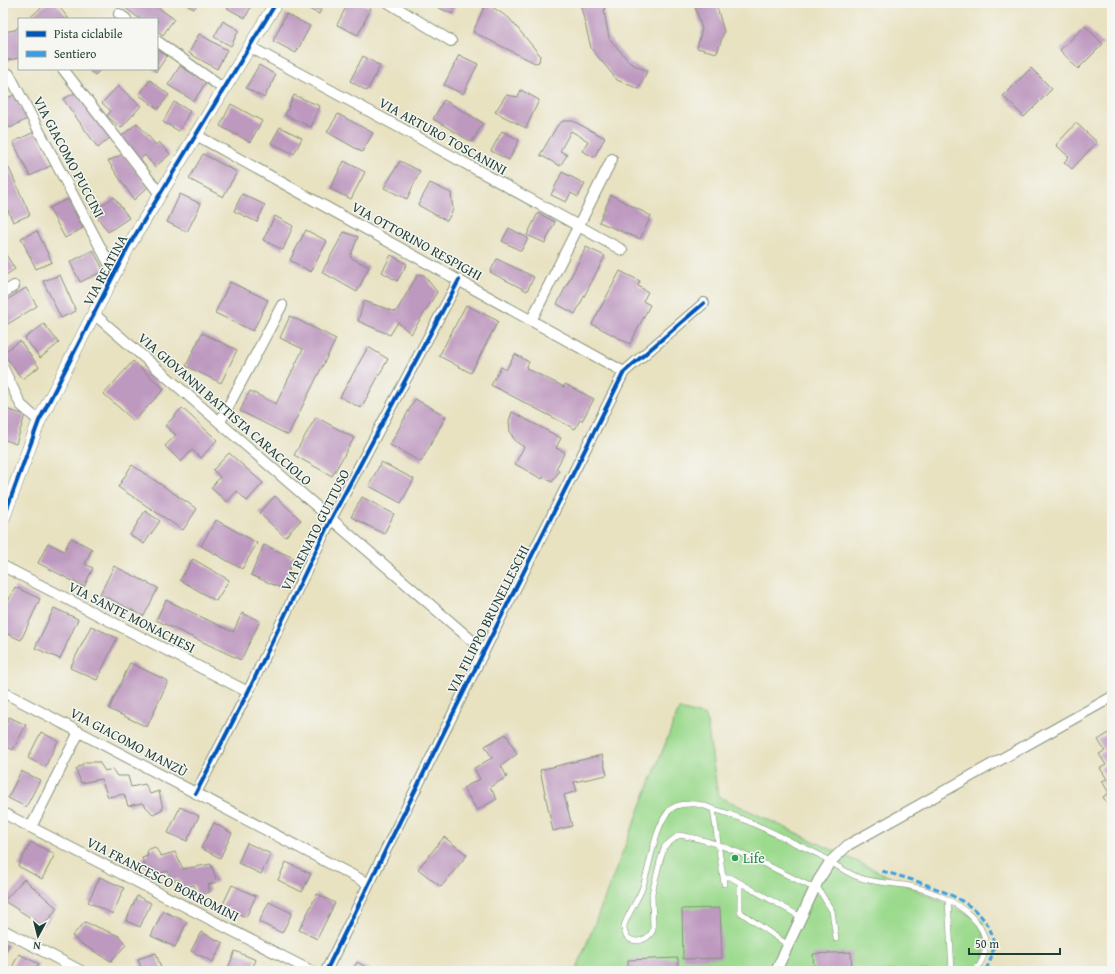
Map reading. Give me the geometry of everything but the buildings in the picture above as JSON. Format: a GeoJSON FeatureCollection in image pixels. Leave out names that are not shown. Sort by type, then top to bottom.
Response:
{"type":"FeatureCollection","features":[{"type":"Feature","properties":{"kind":"street","name":"VIA REATINA"},"geometry":{"type":"LineString","coordinates":[[3,519],[40,421],[128,247],[276,3]]}},
{"type":"Feature","properties":{"kind":"street"},"geometry":{"type":"LineString","coordinates":[[389,3],[451,41]]}},
{"type":"Feature","properties":{"kind":"street"},"geometry":{"type":"LineString","coordinates":[[158,42],[224,89]]}},
{"type":"Feature","properties":{"kind":"street","name":"VIA ARTURO TOSCANINI"},"geometry":{"type":"LineString","coordinates":[[250,47],[622,250]]}},
{"type":"Feature","properties":{"kind":"street"},"geometry":{"type":"LineString","coordinates":[[64,70],[160,194]]}},
{"type":"Feature","properties":{"kind":"street","name":"VIA GIACOMO PUCCINI"},"geometry":{"type":"LineString","coordinates":[[9,74],[115,275]]}},
{"type":"Feature","properties":{"kind":"street","name":"VIA OTTORINO RESPIGHI"},"geometry":{"type":"LineString","coordinates":[[196,135],[624,372]]}},
{"type":"Feature","properties":{"kind":"street"},"geometry":{"type":"LineString","coordinates":[[531,320],[612,159]]}},
{"type":"Feature","properties":{"kind":"street","name":"VIA RENATO GUTTUSO"},"geometry":{"type":"LineString","coordinates":[[196,793],[248,692],[330,519],[459,280]]}},
{"type":"Feature","properties":{"kind":"street"},"geometry":{"type":"LineString","coordinates":[[3,293],[14,286]]}},
{"type":"Feature","properties":{"kind":"street","name":"VIA FILIPPO BRUNELLESCHI"},"geometry":{"type":"LineString","coordinates":[[326,971],[624,372],[704,303]]}},
{"type":"Feature","properties":{"kind":"street"},"geometry":{"type":"LineString","coordinates":[[220,422],[282,305]]}},
{"type":"Feature","properties":{"kind":"street","name":"VIA GIOVANNI BATTISTA CARACCIOLO"},"geometry":{"type":"LineString","coordinates":[[94,314],[484,651]]}},
{"type":"Feature","properties":{"kind":"street"},"geometry":{"type":"LineString","coordinates":[[3,368],[21,405],[40,421]]}},
{"type":"Feature","properties":{"kind":"street","name":"VIA SANTE MONACHESI"},"geometry":{"type":"LineString","coordinates":[[3,566],[248,692]]}},
{"type":"Feature","properties":{"kind":"street","name":"VIA GIACOMO MANZÙ"},"geometry":{"type":"LineString","coordinates":[[3,692],[369,884]]}},
{"type":"Feature","properties":{"kind":"street"},"geometry":{"type":"LineString","coordinates":[[776,971],[815,886],[830,862],[848,845],[1112,697]]}},
{"type":"Feature","properties":{"kind":"street"},"geometry":{"type":"LineString","coordinates":[[31,827],[79,732]]}},
{"type":"Feature","properties":{"kind":"street","name":"VIA FRANCESCO BORROMINI"},"geometry":{"type":"LineString","coordinates":[[3,813],[311,971]]}},
{"type":"Feature","properties":{"kind":"street"},"geometry":{"type":"LineString","coordinates":[[3,930],[81,971]]}},
{"type":"Feature","properties":{"kind":"lane"},"geometry":{"type":"LineString","coordinates":[[836,939],[832,911],[815,886],[731,849],[679,835],[665,846],[652,893],[653,930],[651,934],[643,940],[634,940],[630,938],[624,930],[625,921],[636,905],[643,889],[660,826],[668,811],[679,804],[697,803],[731,813],[824,857],[830,862],[856,876],[885,884],[914,887],[948,900],[960,907],[972,917],[985,936],[984,958],[975,971]]}},
{"type":"Feature","properties":{"kind":"lane"},"geometry":{"type":"LineString","coordinates":[[713,808],[724,884]]}},
{"type":"Feature","properties":{"kind":"lane"},"geometry":{"type":"LineString","coordinates":[[723,877],[730,877],[801,917]]}},
{"type":"Feature","properties":{"kind":"lane"},"geometry":{"type":"LineString","coordinates":[[740,883],[740,912],[788,945]]}},
{"type":"Feature","properties":{"kind":"lane"},"geometry":{"type":"LineString","coordinates":[[948,900],[952,971]]}},
{"type":"Feature","properties":{"kind":"green space","name":"Life"},"geometry":{"type":"Polygon","coordinates":[[[679,709],[706,716],[718,796],[983,921],[985,960],[978,971],[576,971],[679,709]]]}},
{"type":"Feature","properties":{"kind":"marked path"},"geometry":{"type":"LineString","coordinates":[[882,871],[943,891],[963,902],[980,915],[990,930],[993,949],[985,971]]}},
{"type":"Feature","properties":{"kind":"cycle path"},"geometry":{"type":"LineString","coordinates":[[3,519],[39,421],[128,247],[276,3]]}},
{"type":"Feature","properties":{"kind":"cycle path"},"geometry":{"type":"LineString","coordinates":[[196,793],[248,692],[331,519],[459,280]]}},
{"type":"Feature","properties":{"kind":"cycle path"},"geometry":{"type":"LineString","coordinates":[[326,971],[624,372],[704,303]]}},
{"type":"Feature","properties":{"kind":"place","name":"Life"},"geometry":{"type":"Point","coordinates":[735,858]}}]}
